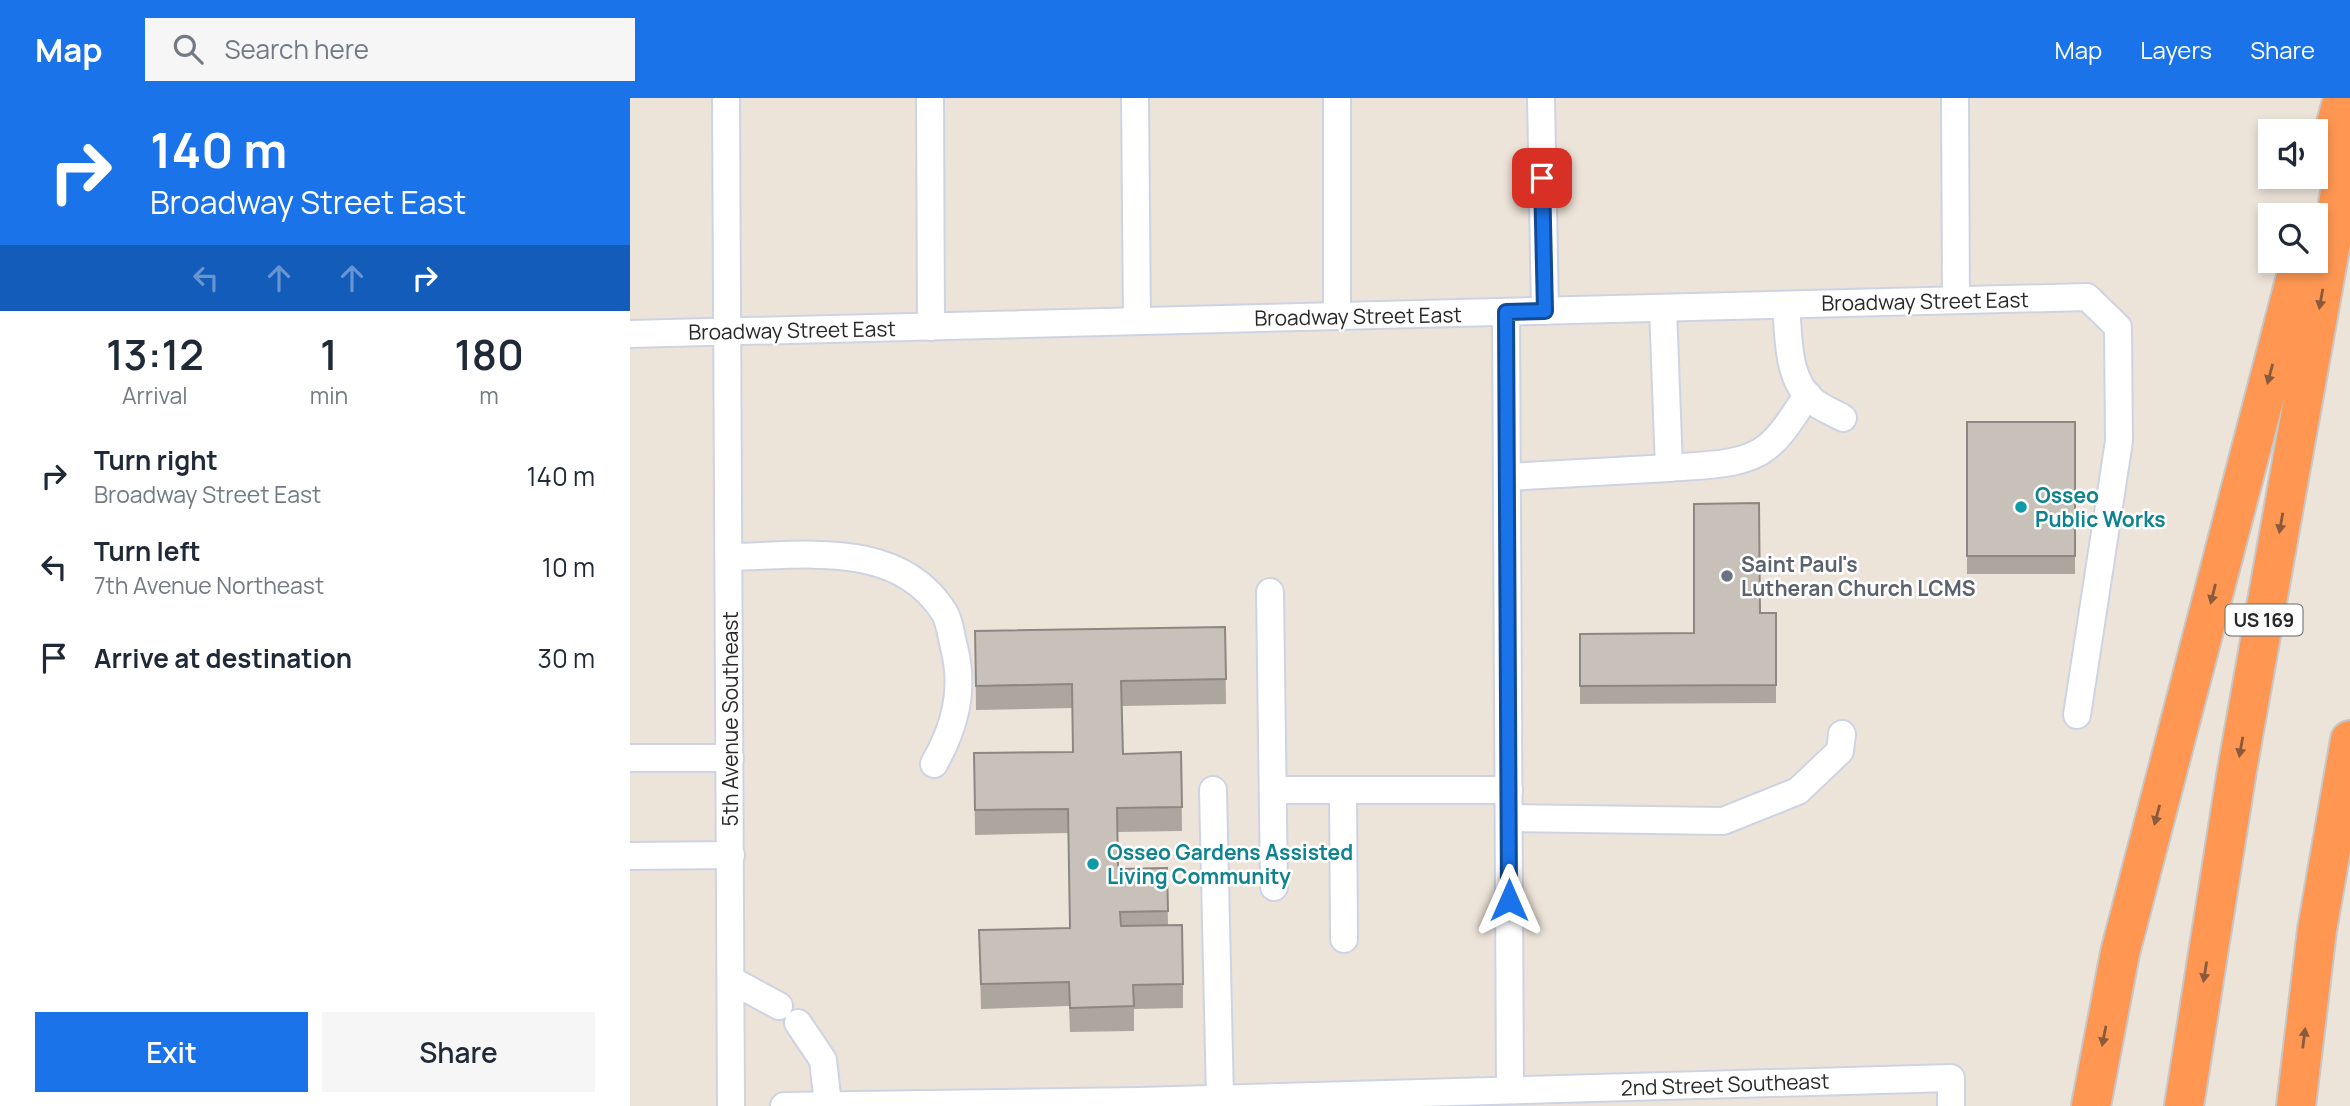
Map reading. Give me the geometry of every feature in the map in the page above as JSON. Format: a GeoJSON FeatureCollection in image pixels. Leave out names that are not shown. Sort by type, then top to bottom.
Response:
{"type":"FeatureCollection","features":[{"type":"Feature","properties":{"kind":"highway"},"geometry":{"type":"LineString","coordinates":[[2315,203],[2343,98]]}},
{"type":"Feature","properties":{"kind":"highway","name":"US 169"},"geometry":{"type":"LineString","coordinates":[[2183,1106],[2239,756],[2350,135]]}},
{"type":"Feature","properties":{"kind":"highway"},"geometry":{"type":"LineString","coordinates":[[2091,1106],[2120,953],[2297,273]]}},
{"type":"Feature","properties":{"kind":"highway"},"geometry":{"type":"LineString","coordinates":[[2296,1106],[2317,930],[2350,740]]}},
{"type":"Feature","properties":{"kind":"street","name":"5th Avenue Southeast"},"geometry":{"type":"LineString","coordinates":[[726,98],[731,1106]]}},
{"type":"Feature","properties":{"kind":"street"},"geometry":{"type":"LineString","coordinates":[[930,98],[932,327]]}},
{"type":"Feature","properties":{"kind":"street"},"geometry":{"type":"LineString","coordinates":[[1135,98],[1137,321]]}},
{"type":"Feature","properties":{"kind":"street"},"geometry":{"type":"LineString","coordinates":[[1337,98],[1337,316]]}},
{"type":"Feature","properties":{"kind":"street"},"geometry":{"type":"LineString","coordinates":[[1541,98],[1545,311]]}},
{"type":"Feature","properties":{"kind":"street"},"geometry":{"type":"LineString","coordinates":[[1955,98],[1956,300]]}},
{"type":"Feature","properties":{"kind":"street","name":"Broadway Street East"},"geometry":{"type":"LineString","coordinates":[[630,334],[2087,297],[2118,327],[2119,441],[2077,715]]}},
{"type":"Feature","properties":{"kind":"street"},"geometry":{"type":"LineString","coordinates":[[1786,305],[1792,366],[1813,401],[1843,418]]}},
{"type":"Feature","properties":{"kind":"street"},"geometry":{"type":"LineString","coordinates":[[1663,308],[1670,468]]}},
{"type":"Feature","properties":{"kind":"street"},"geometry":{"type":"LineString","coordinates":[[1506,312],[1510,1090]]}},
{"type":"Feature","properties":{"kind":"street"},"geometry":{"type":"LineString","coordinates":[[1507,477],[1670,468],[1737,460],[1764,450],[1777,438],[1808,395]]}},
{"type":"Feature","properties":{"kind":"street"},"geometry":{"type":"LineString","coordinates":[[729,557],[848,555],[884,563],[921,584],[945,613],[956,655],[958,710],[951,734],[934,764]]}},
{"type":"Feature","properties":{"kind":"street"},"geometry":{"type":"LineString","coordinates":[[1270,592],[1274,887]]}},
{"type":"Feature","properties":{"kind":"street"},"geometry":{"type":"LineString","coordinates":[[1509,818],[1723,821],[1798,791],[1840,751],[1843,734]]}},
{"type":"Feature","properties":{"kind":"street"},"geometry":{"type":"LineString","coordinates":[[630,758],[730,758]]}},
{"type":"Feature","properties":{"kind":"street"},"geometry":{"type":"LineString","coordinates":[[1213,790],[1220,1098]]}},
{"type":"Feature","properties":{"kind":"street"},"geometry":{"type":"LineString","coordinates":[[1273,790],[1508,790]]}},
{"type":"Feature","properties":{"kind":"street"},"geometry":{"type":"LineString","coordinates":[[1343,790],[1344,939]]}},
{"type":"Feature","properties":{"kind":"street"},"geometry":{"type":"LineString","coordinates":[[630,856],[731,855]]}},
{"type":"Feature","properties":{"kind":"street"},"geometry":{"type":"LineString","coordinates":[[731,980],[788,1014],[823,1060],[828,1104]]}},
{"type":"Feature","properties":{"kind":"street","name":"2nd Street Southeast"},"geometry":{"type":"LineString","coordinates":[[784,1106],[1139,1103],[1220,1098],[1510,1090],[1548,1097],[1951,1078],[1951,1106]]}},
{"type":"Feature","properties":{"kind":"building","name":"Osseo Public Works"},"geometry":{"type":"Polygon","coordinates":[[[1967,422],[2075,422],[2075,556],[1967,556],[1967,422]]]}},
{"type":"Feature","properties":{"kind":"building","name":"Saint Paul's Lutheran Church LCMS"},"geometry":{"type":"Polygon","coordinates":[[[1759,503],[1760,613],[1776,613],[1776,685],[1580,686],[1580,634],[1694,633],[1694,504],[1759,503]]]}},
{"type":"Feature","properties":{"kind":"building","name":"Osseo Gardens Assisted Living Community"},"geometry":{"type":"Polygon","coordinates":[[[1225,627],[1226,679],[1121,681],[1123,754],[1181,752],[1182,807],[1117,808],[1118,869],[1167,868],[1168,911],[1120,912],[1121,926],[1182,925],[1183,984],[1133,985],[1134,1006],[1070,1008],[1069,982],[981,984],[979,930],[1070,928],[1068,809],[975,810],[974,753],[1073,752],[1072,684],[976,686],[975,631],[1225,627]]]}},
{"type":"Feature","properties":{"kind":"place","name":"Osseo Public Works"},"geometry":{"type":"Point","coordinates":[2021,507]}},
{"type":"Feature","properties":{"kind":"place","name":"Saint Paul's Lutheran Church LCMS"},"geometry":{"type":"Point","coordinates":[1727,576]}},
{"type":"Feature","properties":{"kind":"place","name":"Osseo Gardens Assisted Living Community"},"geometry":{"type":"Point","coordinates":[1093,864]}},
{"type":"Feature","properties":{"kind":"route"},"geometry":{"type":"LineString","coordinates":[[1509,900],[1506,312],[1545,311],[1542,178]]}}]}
